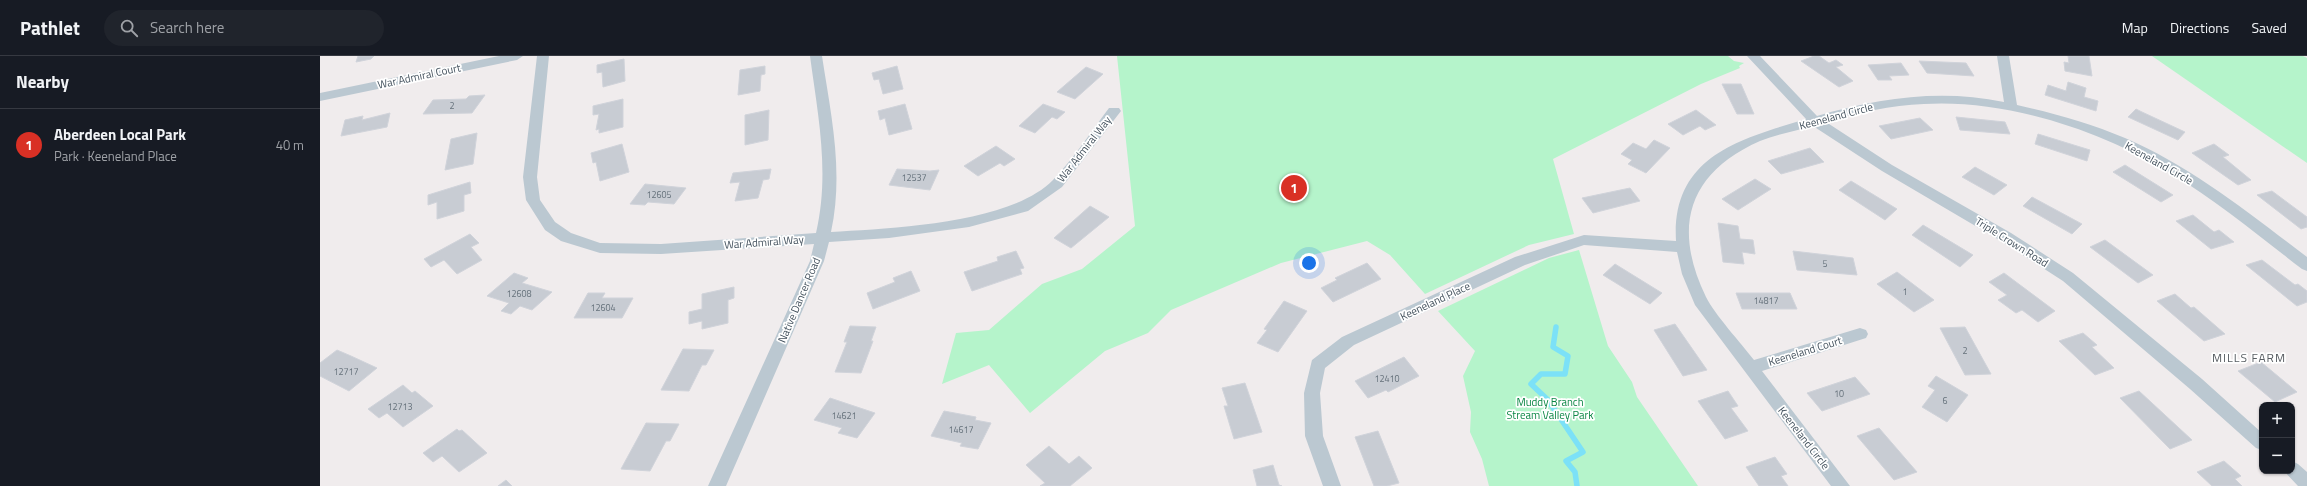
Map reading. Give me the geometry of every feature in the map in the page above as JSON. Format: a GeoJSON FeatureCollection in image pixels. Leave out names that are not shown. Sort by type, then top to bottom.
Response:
{"type":"FeatureCollection","features":[{"type":"Feature","properties":{"kind":"street","name":"War Admiral Court"},"geometry":{"type":"LineString","coordinates":[[320,97],[517,56]]}},
{"type":"Feature","properties":{"kind":"street","name":"War Admiral Way"},"geometry":{"type":"LineString","coordinates":[[543,56],[530,177],[533,200],[550,226],[566,237],[600,248],[661,249],[823,238],[889,233],[969,222],[1023,207],[1057,184],[1114,111]]}},
{"type":"Feature","properties":{"kind":"street","name":"Native Dancer Road"},"geometry":{"type":"LineString","coordinates":[[717,486],[817,261],[823,238],[830,195],[830,158],[816,56]]}},
{"type":"Feature","properties":{"kind":"street","name":"Triple Crown Road"},"geometry":{"type":"LineString","coordinates":[[1753,56],[1815,121],[1887,168],[2006,237],[2068,277],[2196,384],[2259,439]]}},
{"type":"Feature","properties":{"kind":"street"},"geometry":{"type":"LineString","coordinates":[[2003,56],[2011,107]]}},
{"type":"Feature","properties":{"kind":"street","name":"Keeneland Circle"},"geometry":{"type":"LineString","coordinates":[[1841,486],[1700,301],[1688,273],[1682,247],[1682,216],[1689,194],[1700,175],[1713,162],[1756,138],[1869,106],[1912,99],[1964,100],[2011,107],[2091,130],[2125,143],[2175,169],[2307,265]]}},
{"type":"Feature","properties":{"kind":"street","name":"Keeneland Place"},"geometry":{"type":"LineString","coordinates":[[1332,486],[1314,436],[1312,393],[1318,365],[1348,341],[1520,261],[1584,240],[1682,247]]}},
{"type":"Feature","properties":{"kind":"street","name":"Keeneland Court"},"geometry":{"type":"LineString","coordinates":[[1750,368],[1860,334]]}},
{"type":"Feature","properties":{"kind":"street"},"geometry":{"type":"LineString","coordinates":[[2295,472],[2307,482]]}},
{"type":"Feature","properties":{"kind":"green space"},"geometry":{"type":"Polygon","coordinates":[[[1117,56],[1728,56],[1734,61],[1744,63],[1739,66],[1740,68],[1701,84],[1553,159],[1574,234],[1529,245],[1425,294],[1390,255],[1367,241],[1281,263],[1171,310],[1148,333],[1105,351],[1030,413],[989,365],[942,384],[956,333],[989,330],[1042,284],[1082,269],[1135,226],[1117,56]]]}},
{"type":"Feature","properties":{"kind":"green space"},"geometry":{"type":"Polygon","coordinates":[[[2152,56],[2303,56],[2307,58],[2307,163],[2152,56]]]}},
{"type":"Feature","properties":{"kind":"green space","name":"Muddy Branch Stream Valley Park"},"geometry":{"type":"Polygon","coordinates":[[[1579,250],[1608,346],[1632,382],[1637,397],[1698,486],[1489,486],[1482,459],[1470,432],[1471,412],[1463,376],[1475,351],[1438,311],[1549,258],[1579,250]]]}},
{"type":"Feature","properties":{"kind":"building"},"geometry":{"type":"Polygon","coordinates":[[[358,56],[374,56],[371,59],[356,62],[358,56]]]}},
{"type":"Feature","properties":{"kind":"building"},"geometry":{"type":"Polygon","coordinates":[[[1814,56],[1819,56],[1829,63],[1836,60],[1843,65],[1836,67],[1853,81],[1839,87],[1801,61],[1814,56]]]}},
{"type":"Feature","properties":{"kind":"building"},"geometry":{"type":"Polygon","coordinates":[[[2068,56],[2089,56],[2092,76],[2065,71],[2064,62],[2069,63],[2068,56]]]}},
{"type":"Feature","properties":{"kind":"building"},"geometry":{"type":"Polygon","coordinates":[[[624,59],[625,81],[603,87],[602,72],[597,73],[597,65],[624,59]]]}},
{"type":"Feature","properties":{"kind":"building"},"geometry":{"type":"Polygon","coordinates":[[[1919,61],[1966,63],[1974,76],[1927,73],[1919,61]]]}},
{"type":"Feature","properties":{"kind":"building"},"geometry":{"type":"Polygon","coordinates":[[[1901,63],[1909,75],[1889,76],[1892,80],[1878,80],[1868,65],[1901,63]]]}},
{"type":"Feature","properties":{"kind":"building"},"geometry":{"type":"Polygon","coordinates":[[[765,66],[765,74],[761,75],[760,91],[738,95],[740,70],[765,66]]]}},
{"type":"Feature","properties":{"kind":"building"},"geometry":{"type":"Polygon","coordinates":[[[897,66],[903,89],[883,94],[879,79],[874,80],[872,73],[897,66]]]}},
{"type":"Feature","properties":{"kind":"building"},"geometry":{"type":"Polygon","coordinates":[[[1086,67],[1103,74],[1075,99],[1057,92],[1086,67]]]}},
{"type":"Feature","properties":{"kind":"building"},"geometry":{"type":"Polygon","coordinates":[[[2068,82],[2086,88],[2084,97],[2098,101],[2096,111],[2045,95],[2048,85],[2066,91],[2068,82]]]}},
{"type":"Feature","properties":{"kind":"building"},"geometry":{"type":"Polygon","coordinates":[[[1722,84],[1741,84],[1754,114],[1737,114],[1722,84]]]}},
{"type":"Feature","properties":{"kind":"building"},"geometry":{"type":"Polygon","coordinates":[[[485,95],[472,113],[423,114],[433,100],[466,99],[469,96],[485,95]]]}},
{"type":"Feature","properties":{"kind":"building"},"geometry":{"type":"Polygon","coordinates":[[[623,99],[623,127],[599,133],[599,129],[596,130],[599,114],[593,115],[593,106],[623,99]]]}},
{"type":"Feature","properties":{"kind":"building"},"geometry":{"type":"Polygon","coordinates":[[[905,104],[912,129],[889,135],[885,118],[880,120],[878,111],[905,104]]]}},
{"type":"Feature","properties":{"kind":"building"},"geometry":{"type":"Polygon","coordinates":[[[1043,104],[1065,112],[1057,119],[1052,117],[1035,133],[1019,126],[1043,104]]]}},
{"type":"Feature","properties":{"kind":"building"},"geometry":{"type":"Polygon","coordinates":[[[2136,109],[2185,132],[2178,140],[2128,117],[2136,109]]]}},
{"type":"Feature","properties":{"kind":"building"},"geometry":{"type":"Polygon","coordinates":[[[769,110],[768,140],[745,145],[745,115],[769,110]]]}},
{"type":"Feature","properties":{"kind":"building"},"geometry":{"type":"Polygon","coordinates":[[[1696,110],[1716,125],[1705,130],[1700,126],[1683,135],[1668,124],[1696,110]]]}},
{"type":"Feature","properties":{"kind":"building"},"geometry":{"type":"Polygon","coordinates":[[[390,113],[387,127],[341,136],[345,120],[363,116],[362,120],[390,113]]]}},
{"type":"Feature","properties":{"kind":"building"},"geometry":{"type":"Polygon","coordinates":[[[1956,117],[2005,122],[2010,134],[1960,130],[1956,117]]]}},
{"type":"Feature","properties":{"kind":"building"},"geometry":{"type":"Polygon","coordinates":[[[1920,118],[1933,130],[1891,139],[1879,126],[1920,118]]]}},
{"type":"Feature","properties":{"kind":"building"},"geometry":{"type":"Polygon","coordinates":[[[477,133],[473,164],[445,170],[451,139],[477,133]]]}},
{"type":"Feature","properties":{"kind":"building"},"geometry":{"type":"Polygon","coordinates":[[[2038,134],[2090,150],[2087,161],[2035,144],[2038,134]]]}},
{"type":"Feature","properties":{"kind":"building"},"geometry":{"type":"Polygon","coordinates":[[[1654,140],[1670,148],[1646,173],[1628,164],[1632,160],[1621,154],[1633,143],[1646,149],[1654,140]]]}},
{"type":"Feature","properties":{"kind":"building"},"geometry":{"type":"Polygon","coordinates":[[[622,144],[629,172],[600,181],[596,162],[593,163],[591,153],[622,144]]]}},
{"type":"Feature","properties":{"kind":"building"},"geometry":{"type":"Polygon","coordinates":[[[2214,144],[2229,155],[2223,157],[2251,180],[2238,185],[2192,153],[2214,144]]]}},
{"type":"Feature","properties":{"kind":"building"},"geometry":{"type":"Polygon","coordinates":[[[996,146],[1015,159],[1004,166],[1000,163],[978,176],[964,166],[996,146]]]}},
{"type":"Feature","properties":{"kind":"building"},"geometry":{"type":"Polygon","coordinates":[[[1810,148],[1824,162],[1781,174],[1768,161],[1810,148]]]}},
{"type":"Feature","properties":{"kind":"building"},"geometry":{"type":"Polygon","coordinates":[[[2125,165],[2173,195],[2161,202],[2113,172],[2125,165]]]}},
{"type":"Feature","properties":{"kind":"building"},"geometry":{"type":"Polygon","coordinates":[[[1975,167],[2007,185],[1994,195],[1962,177],[1975,167]]]}},
{"type":"Feature","properties":{"kind":"building"},"geometry":{"type":"Polygon","coordinates":[[[771,169],[769,179],[763,180],[758,198],[735,201],[740,182],[730,183],[733,173],[771,169]]]}},
{"type":"Feature","properties":{"kind":"building"},"geometry":{"type":"Polygon","coordinates":[[[897,169],[930,171],[939,170],[930,190],[889,185],[897,169]]]}},
{"type":"Feature","properties":{"kind":"building"},"geometry":{"type":"Polygon","coordinates":[[[1755,179],[1771,189],[1738,210],[1722,199],[1755,179]]]}},
{"type":"Feature","properties":{"kind":"building"},"geometry":{"type":"Polygon","coordinates":[[[1851,181],[1897,209],[1885,220],[1839,190],[1851,181]]]}},
{"type":"Feature","properties":{"kind":"building"},"geometry":{"type":"Polygon","coordinates":[[[470,182],[471,193],[464,195],[464,211],[437,219],[437,202],[428,205],[428,195],[470,182]]]}},
{"type":"Feature","properties":{"kind":"building"},"geometry":{"type":"Polygon","coordinates":[[[645,184],[686,188],[674,204],[648,202],[645,205],[630,204],[645,184]]]}},
{"type":"Feature","properties":{"kind":"building"},"geometry":{"type":"Polygon","coordinates":[[[1630,188],[1640,201],[1593,213],[1582,198],[1630,188]]]}},
{"type":"Feature","properties":{"kind":"building"},"geometry":{"type":"Polygon","coordinates":[[[2272,191],[2307,217],[2307,227],[2301,229],[2257,195],[2272,191]]]}},
{"type":"Feature","properties":{"kind":"building"},"geometry":{"type":"Polygon","coordinates":[[[2032,197],[2082,224],[2072,234],[2023,206],[2032,197]]]}},
{"type":"Feature","properties":{"kind":"building"},"geometry":{"type":"Polygon","coordinates":[[[1090,206],[1109,217],[1071,248],[1054,238],[1090,206]]]}},
{"type":"Feature","properties":{"kind":"building"},"geometry":{"type":"Polygon","coordinates":[[[2193,215],[2214,232],[2219,230],[2234,242],[2211,249],[2176,221],[2193,215]]]}},
{"type":"Feature","properties":{"kind":"building"},"geometry":{"type":"Polygon","coordinates":[[[1718,223],[1738,226],[1740,239],[1753,240],[1755,254],[1742,252],[1744,264],[1723,262],[1718,223]]]}},
{"type":"Feature","properties":{"kind":"building"},"geometry":{"type":"Polygon","coordinates":[[[1923,225],[1973,255],[1960,267],[1912,235],[1923,225]]]}},
{"type":"Feature","properties":{"kind":"building"},"geometry":{"type":"Polygon","coordinates":[[[470,234],[479,243],[471,247],[482,260],[457,274],[444,260],[431,267],[424,259],[470,234]]]}},
{"type":"Feature","properties":{"kind":"building"},"geometry":{"type":"Polygon","coordinates":[[[2105,240],[2153,275],[2138,283],[2090,247],[2105,240]]]}},
{"type":"Feature","properties":{"kind":"building"},"geometry":{"type":"Polygon","coordinates":[[[1016,251],[1024,268],[1020,269],[1022,274],[972,291],[964,272],[998,261],[997,257],[1016,251]]]}},
{"type":"Feature","properties":{"kind":"building"},"geometry":{"type":"Polygon","coordinates":[[[1793,251],[1853,258],[1857,275],[1797,270],[1793,251]]]}},
{"type":"Feature","properties":{"kind":"building"},"geometry":{"type":"Polygon","coordinates":[[[2262,260],[2295,285],[2298,284],[2307,291],[2307,302],[2297,306],[2246,265],[2262,260]]]}},
{"type":"Feature","properties":{"kind":"building"},"geometry":{"type":"Polygon","coordinates":[[[1367,263],[1381,279],[1333,302],[1321,288],[1337,280],[1335,278],[1367,263]]]}},
{"type":"Feature","properties":{"kind":"building"},"geometry":{"type":"Polygon","coordinates":[[[1615,264],[1662,293],[1650,304],[1603,275],[1615,264]]]}},
{"type":"Feature","properties":{"kind":"building"},"geometry":{"type":"Polygon","coordinates":[[[911,271],[920,291],[873,309],[867,293],[895,282],[893,278],[911,271]]]}},
{"type":"Feature","properties":{"kind":"building"},"geometry":{"type":"Polygon","coordinates":[[[1897,272],[1934,300],[1914,312],[1877,284],[1897,272]]]}},
{"type":"Feature","properties":{"kind":"building"},"geometry":{"type":"Polygon","coordinates":[[[514,273],[528,278],[522,283],[552,292],[532,310],[520,306],[511,314],[501,311],[509,303],[487,296],[514,273]]]}},
{"type":"Feature","properties":{"kind":"building"},"geometry":{"type":"Polygon","coordinates":[[[2004,273],[2055,311],[2038,322],[2022,310],[2016,313],[1998,300],[2007,295],[1989,282],[2004,273]]]}},
{"type":"Feature","properties":{"kind":"building"},"geometry":{"type":"Polygon","coordinates":[[[734,287],[734,298],[728,300],[728,323],[702,329],[702,321],[689,324],[689,312],[702,309],[702,294],[734,287]]]}},
{"type":"Feature","properties":{"kind":"building"},"geometry":{"type":"Polygon","coordinates":[[[588,293],[605,293],[602,298],[633,298],[622,318],[574,318],[588,293]]]}},
{"type":"Feature","properties":{"kind":"building"},"geometry":{"type":"Polygon","coordinates":[[[1736,293],[1790,293],[1797,309],[1742,309],[1736,293]]]}},
{"type":"Feature","properties":{"kind":"building"},"geometry":{"type":"Polygon","coordinates":[[[2175,294],[2191,308],[2194,307],[2225,334],[2204,341],[2157,301],[2175,294]]]}},
{"type":"Feature","properties":{"kind":"building"},"geometry":{"type":"Polygon","coordinates":[[[1284,301],[1307,311],[1278,352],[1257,343],[1267,330],[1264,329],[1284,301]]]}},
{"type":"Feature","properties":{"kind":"building"},"geometry":{"type":"Polygon","coordinates":[[[1675,324],[1707,370],[1683,376],[1654,330],[1675,324]]]}},
{"type":"Feature","properties":{"kind":"building"},"geometry":{"type":"Polygon","coordinates":[[[850,326],[876,327],[871,341],[873,341],[861,373],[835,372],[847,342],[844,342],[850,326]]]}},
{"type":"Feature","properties":{"kind":"building"},"geometry":{"type":"Polygon","coordinates":[[[1965,327],[1991,374],[1965,375],[1940,328],[1965,327]]]}},
{"type":"Feature","properties":{"kind":"building"},"geometry":{"type":"Polygon","coordinates":[[[2083,333],[2097,345],[2092,347],[2114,368],[2095,375],[2059,341],[2083,333]]]}},
{"type":"Feature","properties":{"kind":"building"},"geometry":{"type":"Polygon","coordinates":[[[683,349],[714,350],[706,365],[702,365],[689,391],[661,390],[683,349]]]}},
{"type":"Feature","properties":{"kind":"building"},"geometry":{"type":"Polygon","coordinates":[[[337,350],[377,368],[349,391],[320,376],[320,363],[337,350]]]}},
{"type":"Feature","properties":{"kind":"building"},"geometry":{"type":"Polygon","coordinates":[[[1404,357],[1419,376],[1388,392],[1386,390],[1368,398],[1355,381],[1404,357]]]}},
{"type":"Feature","properties":{"kind":"building"},"geometry":{"type":"Polygon","coordinates":[[[2261,362],[2297,392],[2275,402],[2238,371],[2261,362]]]}},
{"type":"Feature","properties":{"kind":"building"},"geometry":{"type":"Polygon","coordinates":[[[1936,376],[1968,395],[1947,422],[1922,407],[1935,390],[1928,386],[1936,376]]]}},
{"type":"Feature","properties":{"kind":"building"},"geometry":{"type":"Polygon","coordinates":[[[1855,377],[1870,394],[1822,411],[1807,393],[1855,377]]]}},
{"type":"Feature","properties":{"kind":"building"},"geometry":{"type":"Polygon","coordinates":[[[1245,383],[1262,432],[1234,439],[1224,406],[1228,406],[1222,388],[1245,383]]]}},
{"type":"Feature","properties":{"kind":"building"},"geometry":{"type":"Polygon","coordinates":[[[403,385],[412,393],[415,391],[433,406],[403,427],[387,413],[379,418],[368,409],[403,385]]]}},
{"type":"Feature","properties":{"kind":"building"},"geometry":{"type":"Polygon","coordinates":[[[1728,391],[1738,406],[1731,408],[1748,431],[1725,439],[1698,401],[1728,391]]]}},
{"type":"Feature","properties":{"kind":"building"},"geometry":{"type":"Polygon","coordinates":[[[2139,391],[2192,440],[2170,449],[2120,398],[2139,391]]]}},
{"type":"Feature","properties":{"kind":"building"},"geometry":{"type":"Polygon","coordinates":[[[830,398],[875,413],[857,438],[838,433],[842,428],[814,420],[830,398]]]}},
{"type":"Feature","properties":{"kind":"building"},"geometry":{"type":"Polygon","coordinates":[[[944,411],[976,417],[975,420],[991,423],[978,449],[960,446],[962,443],[931,436],[944,411]]]}},
{"type":"Feature","properties":{"kind":"building"},"geometry":{"type":"Polygon","coordinates":[[[646,423],[679,424],[670,441],[666,441],[650,471],[621,469],[646,423]]]}},
{"type":"Feature","properties":{"kind":"building"},"geometry":{"type":"Polygon","coordinates":[[[1879,428],[1917,472],[1894,480],[1857,436],[1879,428]]]}},
{"type":"Feature","properties":{"kind":"building"},"geometry":{"type":"Polygon","coordinates":[[[457,429],[459,431],[462,430],[487,453],[459,472],[442,456],[433,462],[423,453],[457,429]]]}},
{"type":"Feature","properties":{"kind":"building"},"geometry":{"type":"Polygon","coordinates":[[[1378,431],[1399,483],[1387,486],[1374,486],[1355,437],[1378,431]]]}},
{"type":"Feature","properties":{"kind":"building"},"geometry":{"type":"Polygon","coordinates":[[[1049,446],[1069,464],[1079,456],[1092,468],[1070,486],[1040,486],[1045,483],[1026,465],[1049,446]]]}},
{"type":"Feature","properties":{"kind":"building"},"geometry":{"type":"Polygon","coordinates":[[[1775,457],[1787,474],[1781,476],[1788,486],[1759,486],[1746,467],[1775,457]]]}},
{"type":"Feature","properties":{"kind":"building"},"geometry":{"type":"Polygon","coordinates":[[[2224,461],[2241,476],[2235,479],[2242,486],[2212,486],[2197,472],[2224,461]]]}},
{"type":"Feature","properties":{"kind":"building"},"geometry":{"type":"Polygon","coordinates":[[[1273,465],[1279,485],[1282,486],[1257,486],[1253,470],[1273,465]]]}},
{"type":"Feature","properties":{"kind":"building"},"geometry":{"type":"Polygon","coordinates":[[[506,480],[512,486],[498,486],[506,480]]]}},
{"type":"Feature","properties":{"kind":"waterway"},"geometry":{"type":"LineString","coordinates":[[1556,327],[1553,347],[1568,356],[1565,374],[1541,374],[1531,384],[1548,400],[1583,452],[1566,461],[1575,472],[1577,486]]}},
{"type":"Feature","properties":{"kind":"place","name":"Aberdeen Local Park"},"geometry":{"type":"Point","coordinates":[1294,188]}},
{"type":"Feature","properties":{"kind":"district","name":"MILLS FARM"},"geometry":{"type":"Point","coordinates":[2249,358]}}]}
